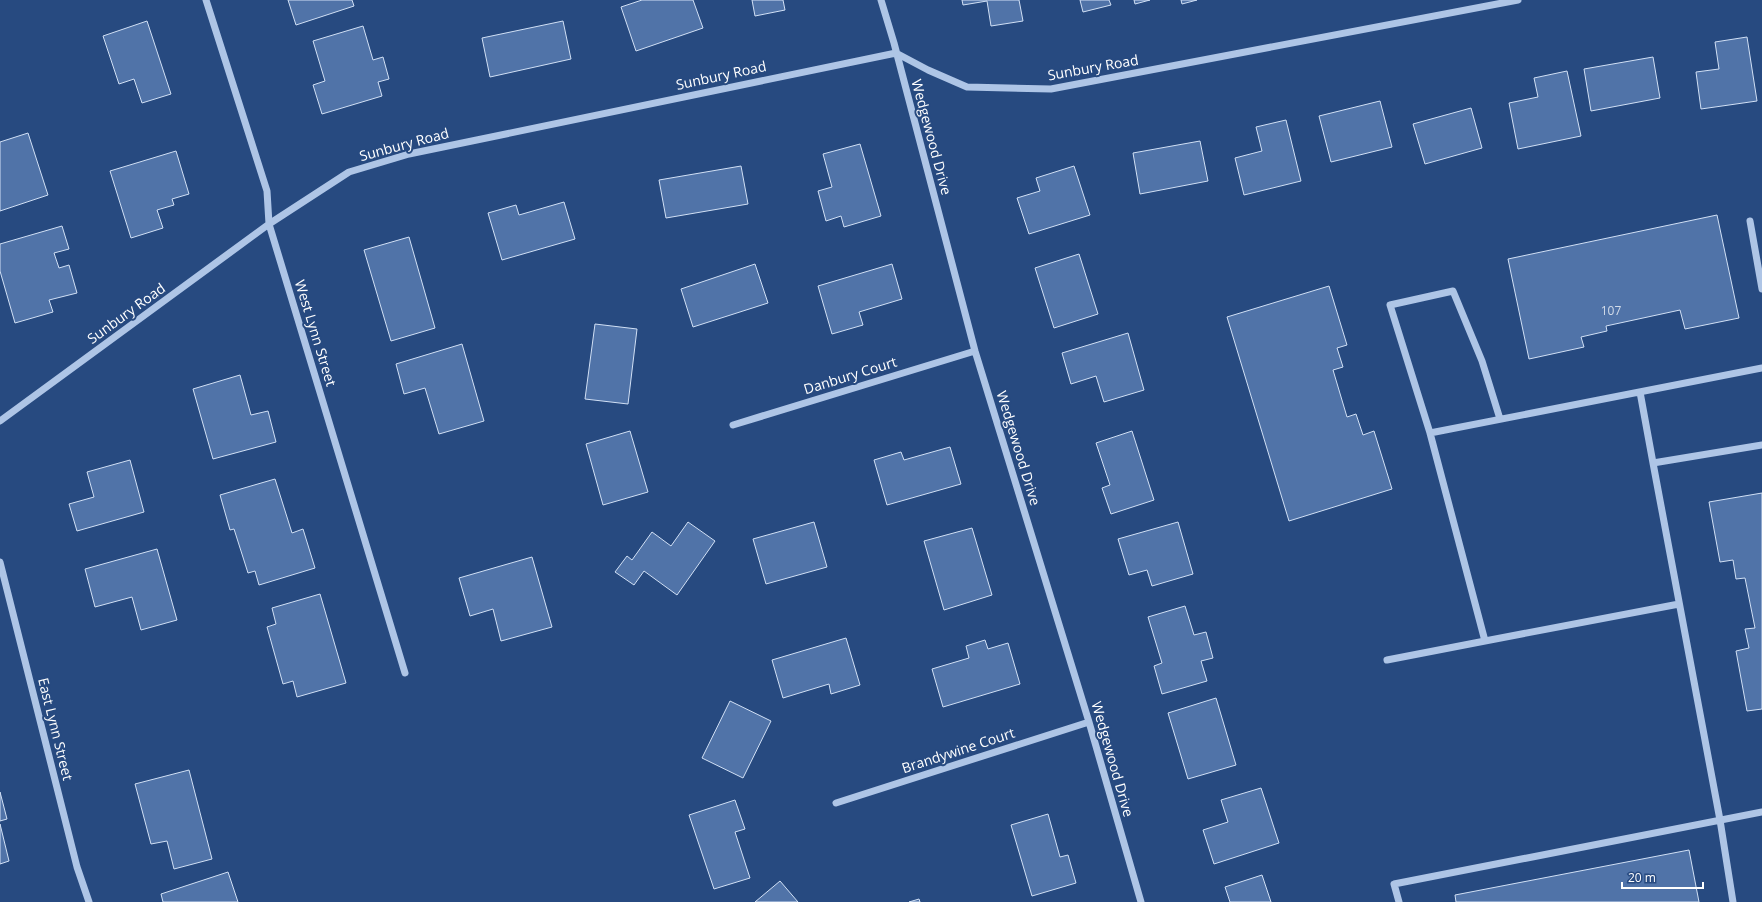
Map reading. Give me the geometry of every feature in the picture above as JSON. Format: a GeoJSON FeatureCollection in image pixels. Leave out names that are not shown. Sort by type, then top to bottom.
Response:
{"type":"FeatureCollection","features":[{"type":"Feature","properties":{"kind":"street","name":"West Lynn Street"},"geometry":{"type":"LineString","coordinates":[[206,0],[267,191],[269,224],[405,673]]}},
{"type":"Feature","properties":{"kind":"street","name":"Wedgewood Drive"},"geometry":{"type":"LineString","coordinates":[[881,0],[975,351],[1089,722],[1141,902]]}},
{"type":"Feature","properties":{"kind":"street","name":"Sunbury Road"},"geometry":{"type":"LineString","coordinates":[[0,422],[269,224],[349,172],[409,154],[896,53],[928,70],[967,87],[1051,89],[1518,0]]}},
{"type":"Feature","properties":{"kind":"street"},"geometry":{"type":"LineString","coordinates":[[1750,221],[1762,289]]}},
{"type":"Feature","properties":{"kind":"street"},"geometry":{"type":"LineString","coordinates":[[1485,641],[1430,433],[1390,305],[1453,291],[1482,361],[1500,419]]}},
{"type":"Feature","properties":{"kind":"street","name":"Danbury Court"},"geometry":{"type":"LineString","coordinates":[[733,425],[975,351]]}},
{"type":"Feature","properties":{"kind":"street"},"geometry":{"type":"LineString","coordinates":[[1430,433],[1762,368]]}},
{"type":"Feature","properties":{"kind":"street"},"geometry":{"type":"LineString","coordinates":[[1640,392],[1720,820],[1733,902]]}},
{"type":"Feature","properties":{"kind":"street"},"geometry":{"type":"LineString","coordinates":[[1653,463],[1762,445]]}},
{"type":"Feature","properties":{"kind":"street","name":"East Lynn Street"},"geometry":{"type":"LineString","coordinates":[[0,562],[76,867],[89,902]]}},
{"type":"Feature","properties":{"kind":"street"},"geometry":{"type":"LineString","coordinates":[[1387,660],[1679,604]]}},
{"type":"Feature","properties":{"kind":"street","name":"Brandywine Court"},"geometry":{"type":"LineString","coordinates":[[836,803],[1089,722]]}},
{"type":"Feature","properties":{"kind":"street"},"geometry":{"type":"LineString","coordinates":[[1399,902],[1394,884],[1762,812]]}},
{"type":"Feature","properties":{"kind":"building"},"geometry":{"type":"Polygon","coordinates":[[[288,0],[352,0],[354,6],[296,25],[288,0]]]}},
{"type":"Feature","properties":{"kind":"building"},"geometry":{"type":"Polygon","coordinates":[[[642,0],[693,0],[703,28],[636,51],[621,7],[642,0]]]}},
{"type":"Feature","properties":{"kind":"building"},"geometry":{"type":"Polygon","coordinates":[[[752,0],[783,0],[785,10],[755,16],[752,0]]]}},
{"type":"Feature","properties":{"kind":"building"},"geometry":{"type":"Polygon","coordinates":[[[962,0],[1019,0],[1023,21],[991,26],[987,1],[963,5],[962,0]]]}},
{"type":"Feature","properties":{"kind":"building"},"geometry":{"type":"Polygon","coordinates":[[[1080,0],[1109,0],[1111,5],[1083,12],[1080,0]]]}},
{"type":"Feature","properties":{"kind":"building"},"geometry":{"type":"Polygon","coordinates":[[[1134,0],[1150,0],[1135,4],[1134,0]]]}},
{"type":"Feature","properties":{"kind":"building"},"geometry":{"type":"Polygon","coordinates":[[[1181,0],[1197,0],[1182,4],[1181,0]]]}},
{"type":"Feature","properties":{"kind":"building"},"geometry":{"type":"Polygon","coordinates":[[[147,21],[171,94],[142,103],[134,79],[119,84],[103,36],[147,21]]]}},
{"type":"Feature","properties":{"kind":"building"},"geometry":{"type":"Polygon","coordinates":[[[563,21],[571,59],[490,77],[482,38],[563,21]]]}},
{"type":"Feature","properties":{"kind":"building"},"geometry":{"type":"Polygon","coordinates":[[[363,26],[373,60],[383,57],[389,79],[378,82],[382,96],[322,114],[313,85],[325,81],[313,41],[363,26]]]}},
{"type":"Feature","properties":{"kind":"building"},"geometry":{"type":"Polygon","coordinates":[[[1747,37],[1757,101],[1701,109],[1696,72],[1719,69],[1715,42],[1747,37]]]}},
{"type":"Feature","properties":{"kind":"building"},"geometry":{"type":"Polygon","coordinates":[[[1653,57],[1660,98],[1591,111],[1584,69],[1653,57]]]}},
{"type":"Feature","properties":{"kind":"building"},"geometry":{"type":"Polygon","coordinates":[[[1567,71],[1581,136],[1518,149],[1509,103],[1538,97],[1534,78],[1567,71]]]}},
{"type":"Feature","properties":{"kind":"building"},"geometry":{"type":"Polygon","coordinates":[[[1380,101],[1392,147],[1331,162],[1319,116],[1380,101]]]}},
{"type":"Feature","properties":{"kind":"building"},"geometry":{"type":"Polygon","coordinates":[[[1471,108],[1482,148],[1425,164],[1413,124],[1471,108]]]}},
{"type":"Feature","properties":{"kind":"building"},"geometry":{"type":"Polygon","coordinates":[[[1286,120],[1301,181],[1244,195],[1235,158],[1262,151],[1256,127],[1286,120]]]}},
{"type":"Feature","properties":{"kind":"building"},"geometry":{"type":"Polygon","coordinates":[[[28,133],[48,195],[0,211],[0,142],[28,133]]]}},
{"type":"Feature","properties":{"kind":"building"},"geometry":{"type":"Polygon","coordinates":[[[1200,141],[1208,181],[1140,194],[1133,153],[1200,141]]]}},
{"type":"Feature","properties":{"kind":"building"},"geometry":{"type":"Polygon","coordinates":[[[860,144],[881,216],[844,227],[841,216],[826,221],[818,191],[832,187],[823,154],[860,144]]]}},
{"type":"Feature","properties":{"kind":"building"},"geometry":{"type":"Polygon","coordinates":[[[176,151],[189,194],[172,199],[174,205],[157,210],[163,228],[131,238],[110,171],[176,151]]]}},
{"type":"Feature","properties":{"kind":"building"},"geometry":{"type":"Polygon","coordinates":[[[741,166],[748,204],[666,218],[659,180],[741,166]]]}},
{"type":"Feature","properties":{"kind":"building"},"geometry":{"type":"Polygon","coordinates":[[[1074,166],[1090,215],[1029,234],[1017,198],[1040,191],[1036,178],[1074,166]]]}},
{"type":"Feature","properties":{"kind":"building"},"geometry":{"type":"Polygon","coordinates":[[[564,202],[575,239],[502,260],[488,213],[516,205],[519,215],[564,202]]]}},
{"type":"Feature","properties":{"kind":"building"},"geometry":{"type":"Polygon","coordinates":[[[1717,215],[1739,318],[1685,329],[1680,310],[1606,326],[1607,331],[1581,337],[1584,347],[1529,359],[1508,259],[1717,215]]]}},
{"type":"Feature","properties":{"kind":"building"},"geometry":{"type":"Polygon","coordinates":[[[62,226],[69,249],[54,253],[59,268],[69,265],[77,293],[49,300],[53,312],[15,323],[0,271],[0,244],[62,226]]]}},
{"type":"Feature","properties":{"kind":"building"},"geometry":{"type":"Polygon","coordinates":[[[409,237],[435,328],[391,341],[364,250],[409,237]]]}},
{"type":"Feature","properties":{"kind":"building"},"geometry":{"type":"Polygon","coordinates":[[[1079,254],[1098,314],[1054,328],[1035,268],[1079,254]]]}},
{"type":"Feature","properties":{"kind":"building"},"geometry":{"type":"Polygon","coordinates":[[[755,264],[768,303],[693,327],[681,289],[755,264]]]}},
{"type":"Feature","properties":{"kind":"building"},"geometry":{"type":"Polygon","coordinates":[[[892,264],[902,299],[859,312],[863,325],[832,334],[818,286],[892,264]]]}},
{"type":"Feature","properties":{"kind":"building"},"geometry":{"type":"Polygon","coordinates":[[[1329,286],[1347,345],[1337,348],[1343,367],[1333,370],[1347,417],[1356,414],[1363,435],[1374,431],[1392,489],[1289,521],[1227,317],[1329,286]]]}},
{"type":"Feature","properties":{"kind":"building"},"geometry":{"type":"Polygon","coordinates":[[[595,324],[637,329],[628,404],[585,399],[595,324]]]}},
{"type":"Feature","properties":{"kind":"building"},"geometry":{"type":"Polygon","coordinates":[[[1128,333],[1144,390],[1104,402],[1096,376],[1071,384],[1062,353],[1128,333]]]}},
{"type":"Feature","properties":{"kind":"building"},"geometry":{"type":"Polygon","coordinates":[[[462,344],[484,421],[439,434],[425,388],[404,394],[396,364],[462,344]]]}},
{"type":"Feature","properties":{"kind":"building"},"geometry":{"type":"Polygon","coordinates":[[[240,375],[251,415],[268,411],[276,442],[213,459],[193,389],[240,375]]]}},
{"type":"Feature","properties":{"kind":"building"},"geometry":{"type":"Polygon","coordinates":[[[630,431],[648,492],[603,505],[586,444],[630,431]]]}},
{"type":"Feature","properties":{"kind":"building"},"geometry":{"type":"Polygon","coordinates":[[[1132,431],[1154,500],[1111,514],[1102,488],[1110,485],[1096,443],[1132,431]]]}},
{"type":"Feature","properties":{"kind":"building"},"geometry":{"type":"Polygon","coordinates":[[[950,447],[961,484],[887,505],[874,460],[901,452],[904,460],[950,447]]]}},
{"type":"Feature","properties":{"kind":"building"},"geometry":{"type":"Polygon","coordinates":[[[130,460],[144,512],[77,531],[69,504],[94,497],[87,472],[130,460]]]}},
{"type":"Feature","properties":{"kind":"building"},"geometry":{"type":"Polygon","coordinates":[[[275,479],[292,533],[303,529],[315,568],[259,585],[255,571],[248,573],[234,529],[230,530],[220,495],[275,479]]]}},
{"type":"Feature","properties":{"kind":"building"},"geometry":{"type":"Polygon","coordinates":[[[1762,493],[1762,709],[1747,711],[1736,651],[1749,648],[1745,629],[1755,628],[1745,578],[1736,579],[1733,560],[1720,562],[1709,502],[1762,493]]]}},
{"type":"Feature","properties":{"kind":"building"},"geometry":{"type":"Polygon","coordinates":[[[688,522],[715,541],[677,595],[644,571],[634,585],[615,572],[627,556],[632,560],[652,532],[671,546],[688,522]]]}},
{"type":"Feature","properties":{"kind":"building"},"geometry":{"type":"Polygon","coordinates":[[[814,522],[827,567],[766,584],[753,539],[814,522]]]}},
{"type":"Feature","properties":{"kind":"building"},"geometry":{"type":"Polygon","coordinates":[[[1178,522],[1193,574],[1152,586],[1147,570],[1129,575],[1118,539],[1178,522]]]}},
{"type":"Feature","properties":{"kind":"building"},"geometry":{"type":"Polygon","coordinates":[[[972,528],[992,595],[944,610],[924,541],[972,528]]]}},
{"type":"Feature","properties":{"kind":"building"},"geometry":{"type":"Polygon","coordinates":[[[157,549],[177,620],[141,630],[132,597],[95,607],[85,569],[157,549]]]}},
{"type":"Feature","properties":{"kind":"building"},"geometry":{"type":"Polygon","coordinates":[[[532,557],[552,627],[501,641],[493,609],[470,616],[459,578],[532,557]]]}},
{"type":"Feature","properties":{"kind":"building"},"geometry":{"type":"Polygon","coordinates":[[[320,594],[346,683],[297,697],[293,681],[283,684],[267,627],[276,624],[272,608],[320,594]]]}},
{"type":"Feature","properties":{"kind":"building"},"geometry":{"type":"Polygon","coordinates":[[[1185,606],[1194,635],[1206,632],[1213,658],[1201,661],[1207,681],[1162,694],[1154,666],[1162,663],[1148,617],[1185,606]]]}},
{"type":"Feature","properties":{"kind":"building"},"geometry":{"type":"Polygon","coordinates":[[[846,638],[860,685],[831,694],[829,684],[783,698],[772,660],[846,638]]]}},
{"type":"Feature","properties":{"kind":"building"},"geometry":{"type":"Polygon","coordinates":[[[985,640],[988,649],[1008,643],[1020,684],[943,707],[932,669],[969,658],[966,646],[985,640]]]}},
{"type":"Feature","properties":{"kind":"building"},"geometry":{"type":"Polygon","coordinates":[[[1216,698],[1236,765],[1188,779],[1168,713],[1216,698]]]}},
{"type":"Feature","properties":{"kind":"building"},"geometry":{"type":"Polygon","coordinates":[[[730,701],[771,721],[743,778],[702,758],[730,701]]]}},
{"type":"Feature","properties":{"kind":"building"},"geometry":{"type":"Polygon","coordinates":[[[189,770],[212,859],[174,869],[167,841],[151,844],[135,784],[189,770]]]}},
{"type":"Feature","properties":{"kind":"building"},"geometry":{"type":"Polygon","coordinates":[[[1261,788],[1279,843],[1214,864],[1203,830],[1228,822],[1221,800],[1261,788]]]}},
{"type":"Feature","properties":{"kind":"building"},"geometry":{"type":"Polygon","coordinates":[[[0,792],[7,819],[0,821],[0,792]]]}},
{"type":"Feature","properties":{"kind":"building"},"geometry":{"type":"Polygon","coordinates":[[[735,800],[745,829],[735,832],[750,878],[714,889],[689,815],[735,800]]]}},
{"type":"Feature","properties":{"kind":"building"},"geometry":{"type":"Polygon","coordinates":[[[1048,814],[1060,857],[1068,855],[1076,883],[1032,896],[1011,825],[1048,814]]]}},
{"type":"Feature","properties":{"kind":"building"},"geometry":{"type":"Polygon","coordinates":[[[0,824],[9,861],[0,864],[0,824]]]}},
{"type":"Feature","properties":{"kind":"building"},"geometry":{"type":"Polygon","coordinates":[[[1689,850],[1699,902],[1456,902],[1455,895],[1689,850]]]}},
{"type":"Feature","properties":{"kind":"building"},"geometry":{"type":"Polygon","coordinates":[[[228,872],[238,902],[163,902],[161,894],[228,872]]]}},
{"type":"Feature","properties":{"kind":"building"},"geometry":{"type":"Polygon","coordinates":[[[1262,875],[1271,902],[1230,902],[1225,887],[1262,875]]]}},
{"type":"Feature","properties":{"kind":"building"},"geometry":{"type":"Polygon","coordinates":[[[780,881],[798,902],[755,902],[780,881]]]}},
{"type":"Feature","properties":{"kind":"building"},"geometry":{"type":"Polygon","coordinates":[[[919,899],[920,902],[909,902],[919,899]]]}}]}
